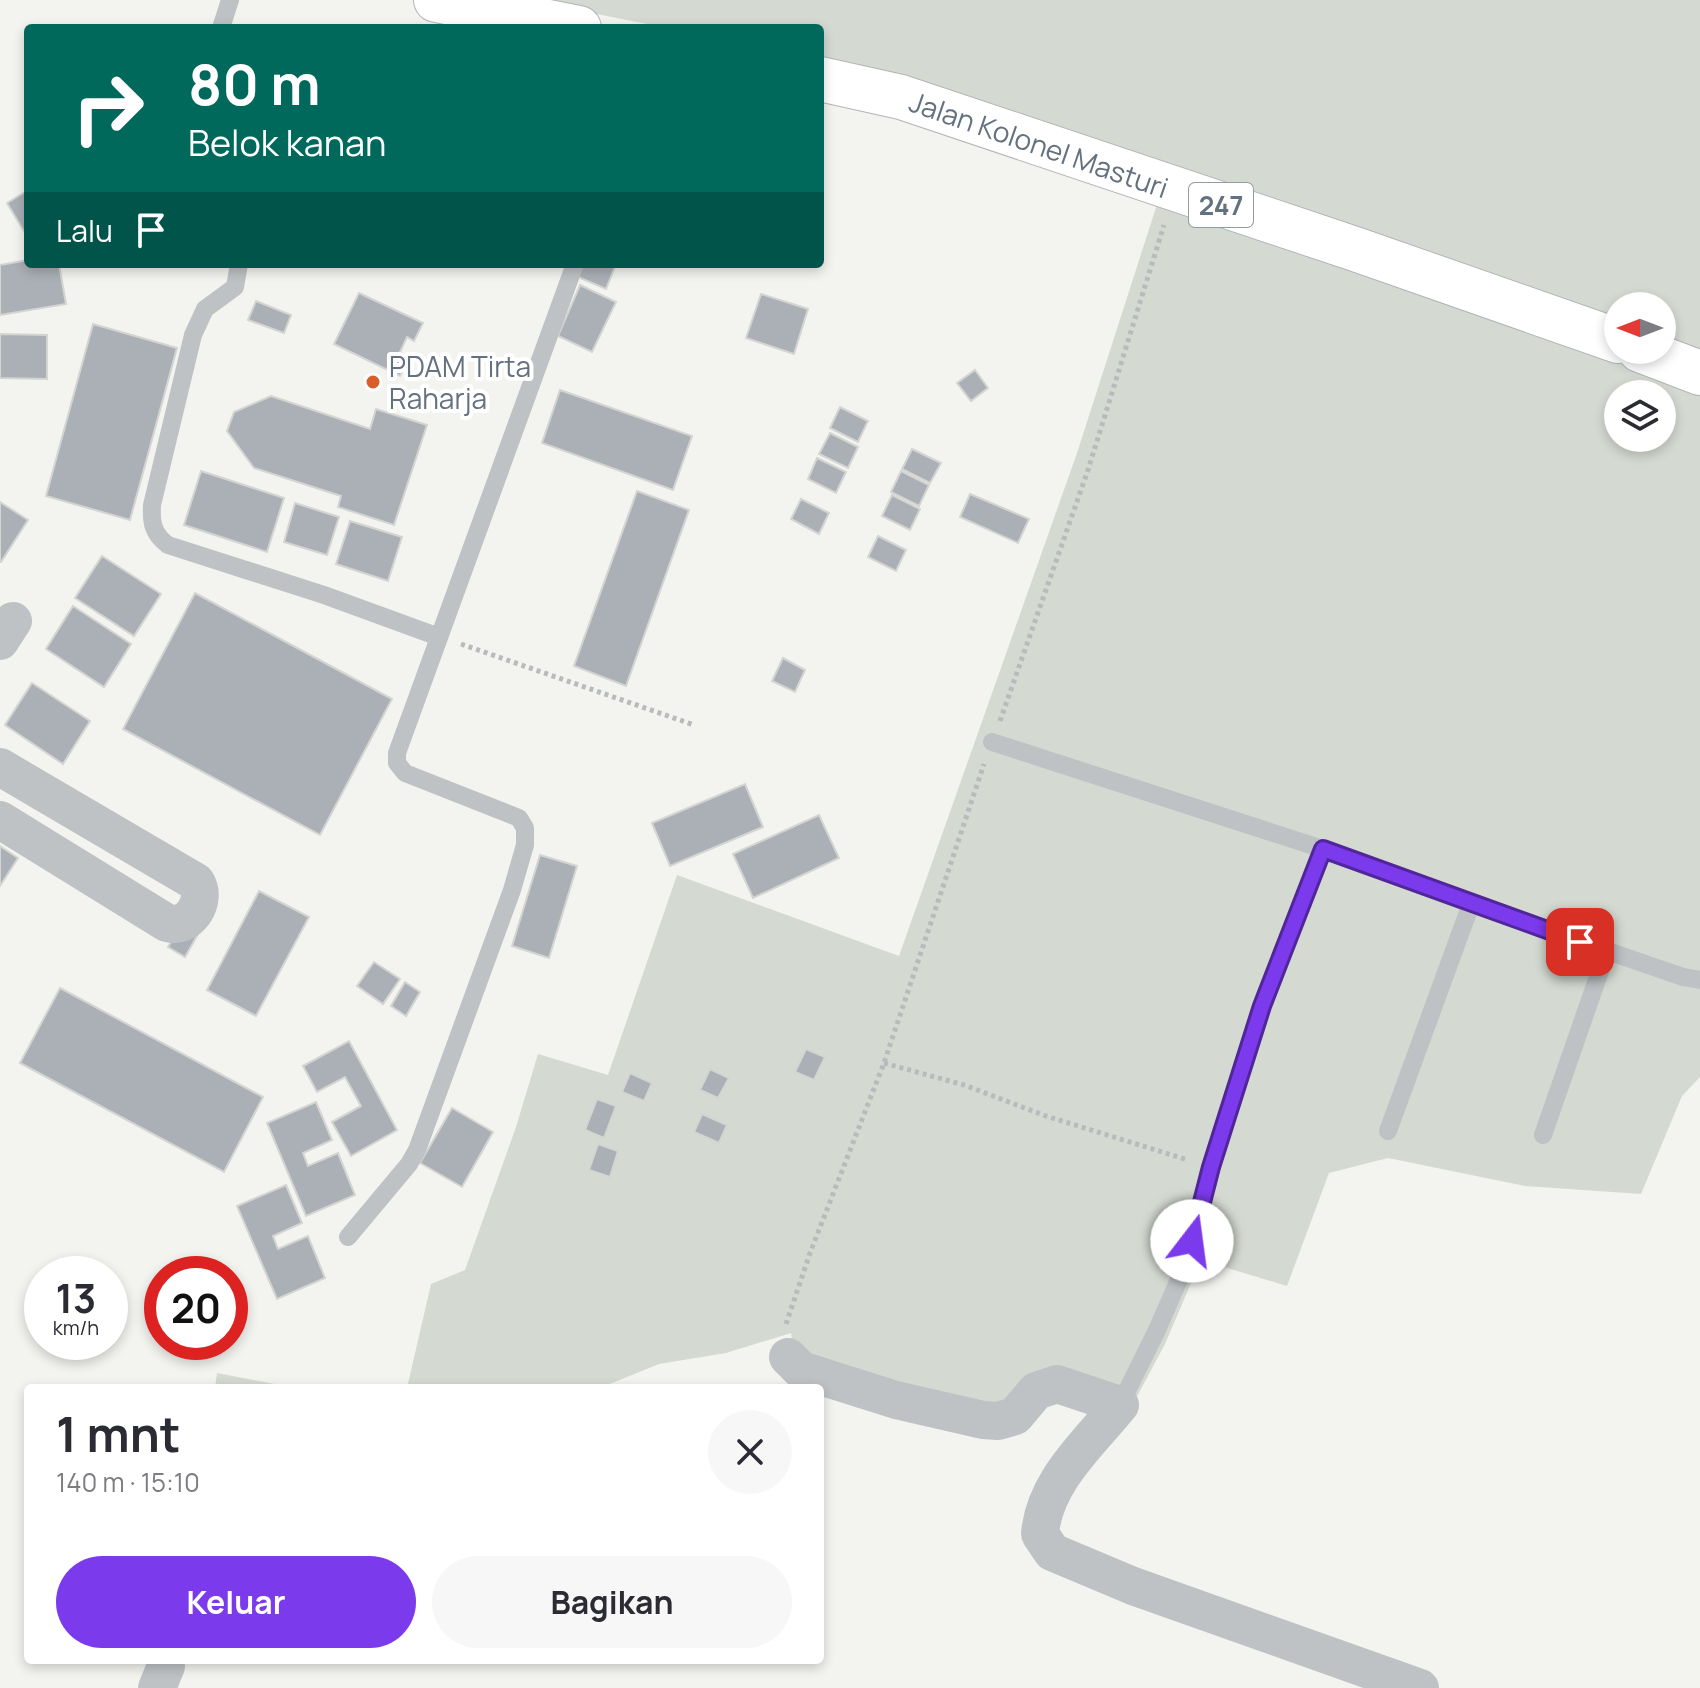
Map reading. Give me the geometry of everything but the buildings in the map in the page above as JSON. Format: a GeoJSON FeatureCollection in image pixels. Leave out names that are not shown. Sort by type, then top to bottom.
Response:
{"type":"FeatureCollection","features":[{"type":"Feature","properties":{"kind":"main road"},"geometry":{"type":"LineString","coordinates":[[436,0],[559,24]]}},
{"type":"Feature","properties":{"kind":"main road","name":"Jalan Kolonel Masturi"},"geometry":{"type":"LineString","coordinates":[[824,80],[901,97],[1604,336]]}},
{"type":"Feature","properties":{"kind":"main road"},"geometry":{"type":"LineString","coordinates":[[1676,364],[1700,373]]}},
{"type":"Feature","properties":{"kind":"street"},"geometry":{"type":"LineString","coordinates":[[0,767],[196,882],[201,894],[199,903],[190,919],[180,924],[167,923],[0,820]]}},
{"type":"Feature","properties":{"kind":"street"},"geometry":{"type":"LineString","coordinates":[[788,1357],[801,1370],[896,1400],[983,1420],[998,1421],[1015,1416],[1036,1391],[1057,1384],[1120,1405],[1053,1487],[1044,1506],[1040,1534],[1052,1552],[1133,1586],[1420,1688]]}},
{"type":"Feature","properties":{"kind":"lane"},"geometry":{"type":"LineString","coordinates":[[222,24],[230,0]]}},
{"type":"Feature","properties":{"kind":"lane"},"geometry":{"type":"LineString","coordinates":[[238,268],[235,287],[205,309],[193,335],[152,505],[151,521],[157,536],[168,545],[324,595],[439,637]]}},
{"type":"Feature","properties":{"kind":"lane"},"geometry":{"type":"LineString","coordinates":[[348,1237],[409,1164],[417,1150],[512,890],[525,845],[525,828],[519,818],[405,773],[397,763],[397,753],[574,268]]}},
{"type":"Feature","properties":{"kind":"lane"},"geometry":{"type":"LineString","coordinates":[[992,742],[1323,849],[1471,904],[1700,980]]}},
{"type":"Feature","properties":{"kind":"lane"},"geometry":{"type":"LineString","coordinates":[[1120,1405],[1185,1266],[1211,1167],[1262,1006],[1323,849]]}},
{"type":"Feature","properties":{"kind":"lane"},"geometry":{"type":"LineString","coordinates":[[1388,1131],[1471,904]]}},
{"type":"Feature","properties":{"kind":"lane"},"geometry":{"type":"LineString","coordinates":[[1543,1135],[1607,951]]}},
{"type":"Feature","properties":{"kind":"path"},"geometry":{"type":"LineString","coordinates":[[788,1357],[783,1339],[788,1316],[884,1063],[1088,470],[1175,190]]}},
{"type":"Feature","properties":{"kind":"path"},"geometry":{"type":"LineString","coordinates":[[439,637],[694,725]]}},
{"type":"Feature","properties":{"kind":"path"},"geometry":{"type":"LineString","coordinates":[[884,1063],[964,1085],[1046,1116],[1211,1167]]}},
{"type":"Feature","properties":{"kind":"shaded area"},"geometry":{"type":"Polygon","coordinates":[[[526,0],[1700,0],[1700,1077],[1682,1096],[1641,1194],[1525,1186],[1388,1158],[1329,1173],[1287,1286],[1201,1260],[1165,1344],[1133,1404],[1043,1370],[1004,1414],[794,1355],[791,1333],[726,1353],[659,1364],[610,1384],[408,1384],[431,1284],[465,1270],[516,1127],[538,1054],[608,1075],[677,875],[899,956],[1077,453],[1169,167],[824,61],[824,24],[647,24],[526,0]]]}},
{"type":"Feature","properties":{"kind":"shaded area"},"geometry":{"type":"Polygon","coordinates":[[[217,1373],[274,1384],[216,1384],[217,1373]]]}},
{"type":"Feature","properties":{"kind":"place","name":"PDAM Tirta Raharja"},"geometry":{"type":"Point","coordinates":[373,382]}},
{"type":"Feature","properties":{"kind":"route"},"geometry":{"type":"LineString","coordinates":[[1192,1241],[1211,1167],[1262,1006],[1323,849],[1580,942]]}}]}
